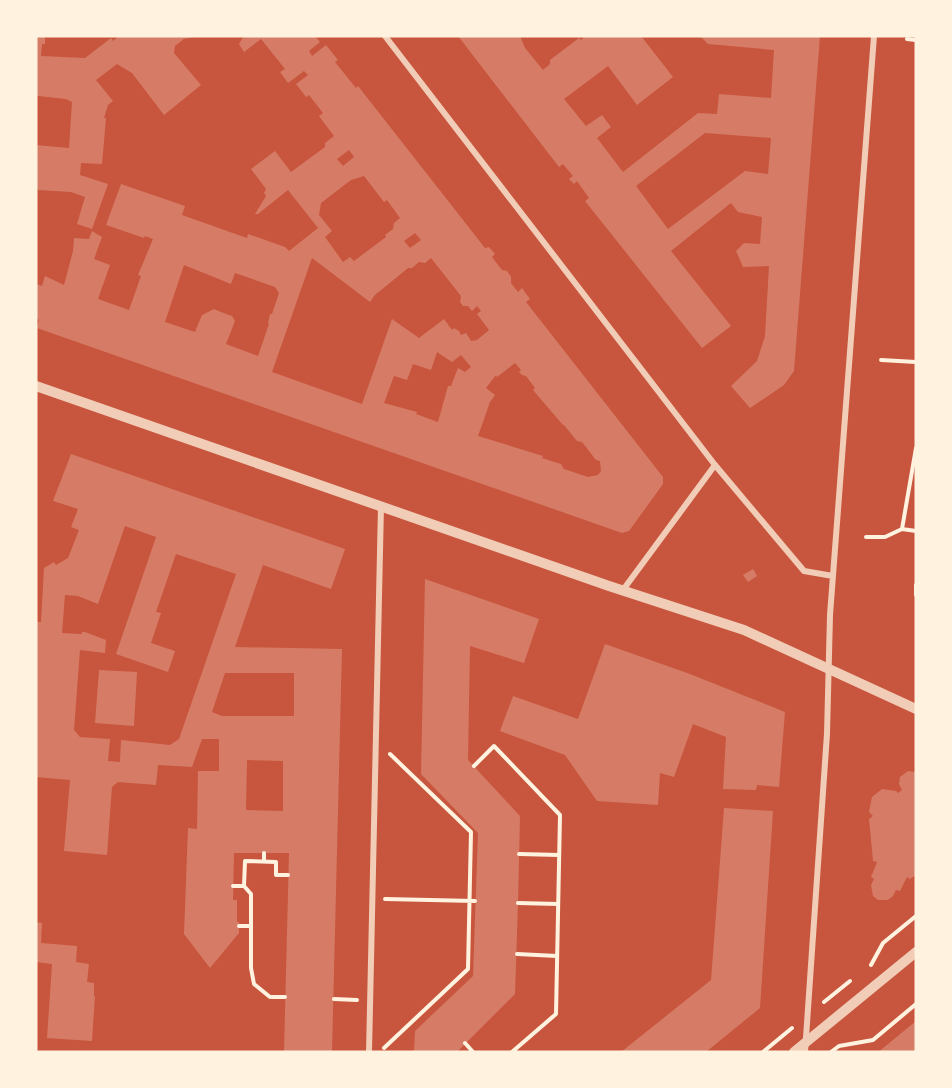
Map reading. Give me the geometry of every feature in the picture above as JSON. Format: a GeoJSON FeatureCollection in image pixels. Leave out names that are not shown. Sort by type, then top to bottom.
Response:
{"type":"FeatureCollection","features":[{"type":"Feature","properties":{"kind":"street"},"geometry":{"type":"LineString","coordinates":[[385,36],[715,465],[804,572],[833,576]]}},
{"type":"Feature","properties":{"kind":"street"},"geometry":{"type":"LineString","coordinates":[[805,1047],[827,734],[833,576],[874,36]]}},
{"type":"Feature","properties":{"kind":"street"},"geometry":{"type":"LineString","coordinates":[[36,386],[744,630],[916,709]]}},
{"type":"Feature","properties":{"kind":"street"},"geometry":{"type":"LineString","coordinates":[[623,590],[715,465]]}},
{"type":"Feature","properties":{"kind":"street"},"geometry":{"type":"LineString","coordinates":[[369,1052],[381,506]]}},
{"type":"Feature","properties":{"kind":"street"},"geometry":{"type":"LineString","coordinates":[[794,1052],[805,1047],[916,952]]}},
{"type":"Feature","properties":{"kind":"path"},"geometry":{"type":"LineString","coordinates":[[907,39],[916,40]]}},
{"type":"Feature","properties":{"kind":"path"},"geometry":{"type":"LineString","coordinates":[[881,360],[916,362]]}},
{"type":"Feature","properties":{"kind":"path"},"geometry":{"type":"LineString","coordinates":[[902,530],[916,450]]}},
{"type":"Feature","properties":{"kind":"path"},"geometry":{"type":"LineString","coordinates":[[866,537],[885,537],[902,530],[916,531]]}},
{"type":"Feature","properties":{"kind":"path"},"geometry":{"type":"LineString","coordinates":[[916,585],[916,595]]}},
{"type":"Feature","properties":{"kind":"path"},"geometry":{"type":"LineString","coordinates":[[377,741],[471,832],[468,969],[379,1052]]}},
{"type":"Feature","properties":{"kind":"path"},"geometry":{"type":"LineString","coordinates":[[474,766],[494,746],[560,815],[556,1014],[512,1052]]}},
{"type":"Feature","properties":{"kind":"path"},"geometry":{"type":"LineString","coordinates":[[264,854],[264,861]]}},
{"type":"Feature","properties":{"kind":"path"},"geometry":{"type":"LineString","coordinates":[[519,854],[559,855]]}},
{"type":"Feature","properties":{"kind":"path"},"geometry":{"type":"LineString","coordinates":[[285,997],[270,997],[254,984],[251,968],[251,894],[244,886],[244,861],[276,862],[276,875],[288,875]]}},
{"type":"Feature","properties":{"kind":"path"},"geometry":{"type":"LineString","coordinates":[[233,886],[244,886]]}},
{"type":"Feature","properties":{"kind":"path"},"geometry":{"type":"LineString","coordinates":[[372,898],[475,901]]}},
{"type":"Feature","properties":{"kind":"path"},"geometry":{"type":"LineString","coordinates":[[518,903],[558,904]]}},
{"type":"Feature","properties":{"kind":"path"},"geometry":{"type":"LineString","coordinates":[[863,971],[872,964],[883,943],[916,916]]}},
{"type":"Feature","properties":{"kind":"path"},"geometry":{"type":"LineString","coordinates":[[239,926],[250,926]]}},
{"type":"Feature","properties":{"kind":"path"},"geometry":{"type":"LineString","coordinates":[[517,954],[557,956]]}},
{"type":"Feature","properties":{"kind":"path"},"geometry":{"type":"LineString","coordinates":[[841,988],[855,977]]}},
{"type":"Feature","properties":{"kind":"path"},"geometry":{"type":"LineString","coordinates":[[334,999],[370,1001]]}},
{"type":"Feature","properties":{"kind":"path"},"geometry":{"type":"LineString","coordinates":[[831,1052],[838,1046],[873,1040],[916,1004]]}},
{"type":"Feature","properties":{"kind":"path"},"geometry":{"type":"LineString","coordinates":[[763,1052],[784,1035]]}},
{"type":"Feature","properties":{"kind":"path"},"geometry":{"type":"LineString","coordinates":[[465,1043],[473,1052]]}},
{"type":"Feature","properties":{"kind":"building"},"geometry":{"type":"Polygon","coordinates":[[[36,36],[45,36],[41,56],[85,58],[111,38],[113,41],[119,36],[198,36],[185,38],[175,46],[174,53],[201,85],[164,115],[132,73],[117,64],[96,80],[113,101],[108,105],[104,118],[106,118],[102,164],[81,163],[80,175],[108,184],[92,229],[77,224],[85,197],[71,192],[38,190],[36,187],[36,145],[69,148],[72,102],[66,99],[36,97],[36,36]]]}},
{"type":"Feature","properties":{"kind":"building"},"geometry":{"type":"Polygon","coordinates":[[[244,36],[315,36],[320,42],[309,51],[312,56],[326,45],[338,60],[335,62],[356,88],[358,86],[485,248],[489,247],[495,254],[492,257],[502,270],[507,271],[511,277],[511,283],[518,292],[522,288],[530,299],[526,302],[663,477],[663,484],[629,531],[622,533],[37,328],[39,320],[36,318],[36,284],[42,286],[45,276],[64,285],[74,238],[89,239],[92,231],[102,237],[94,259],[110,265],[98,299],[129,310],[141,276],[138,275],[153,239],[106,225],[121,184],[185,206],[182,215],[247,238],[248,234],[285,247],[289,251],[318,228],[288,190],[255,214],[266,196],[264,193],[266,189],[251,169],[275,151],[291,172],[325,147],[325,143],[334,136],[319,116],[323,113],[309,95],[306,97],[296,84],[308,75],[304,71],[288,83],[280,72],[285,69],[261,39],[244,52],[239,44],[244,36]],[[349,150],[337,159],[343,166],[354,157],[349,150]],[[364,176],[351,180],[321,203],[319,215],[332,231],[325,237],[343,262],[350,257],[354,261],[386,237],[385,235],[393,229],[394,223],[400,218],[387,200],[384,202],[364,176]],[[415,233],[404,241],[410,248],[421,240],[415,233]],[[312,258],[272,372],[362,404],[392,319],[419,338],[444,319],[452,330],[454,328],[461,335],[466,333],[471,341],[477,340],[489,330],[477,314],[481,311],[477,306],[472,311],[468,306],[463,306],[460,302],[461,296],[431,258],[425,263],[419,262],[412,268],[408,268],[375,295],[370,302],[312,258]],[[184,265],[165,322],[195,332],[202,315],[214,309],[232,316],[235,321],[226,344],[258,356],[270,314],[272,314],[279,293],[275,287],[235,273],[231,284],[184,265]],[[437,352],[431,370],[413,364],[407,380],[394,376],[384,403],[417,412],[416,414],[438,422],[448,386],[451,386],[458,368],[465,372],[471,367],[461,355],[452,362],[437,352]],[[515,363],[497,377],[496,375],[486,388],[495,395],[490,402],[478,436],[543,456],[542,458],[561,464],[564,469],[588,477],[598,475],[601,471],[600,461],[596,460],[582,442],[577,441],[563,425],[533,390],[535,388],[526,376],[519,372],[521,370],[515,363]]]}},
{"type":"Feature","properties":{"kind":"building"},"geometry":{"type":"Polygon","coordinates":[[[458,36],[520,36],[525,48],[543,70],[550,64],[550,60],[579,38],[581,40],[585,36],[641,36],[673,77],[637,105],[608,66],[564,99],[586,126],[602,115],[611,127],[597,138],[623,172],[698,113],[717,114],[719,94],[771,98],[774,50],[708,44],[700,36],[820,36],[794,371],[784,385],[750,408],[731,386],[757,361],[765,336],[769,266],[743,267],[736,251],[744,243],[760,244],[762,217],[738,212],[731,203],[671,251],[731,326],[702,348],[585,201],[589,198],[577,181],[574,184],[569,179],[573,176],[563,164],[559,167],[458,36]],[[705,133],[636,186],[668,229],[745,171],[768,174],[771,138],[705,133]]]}},
{"type":"Feature","properties":{"kind":"building"},"geometry":{"type":"Polygon","coordinates":[[[71,454],[345,549],[331,589],[263,565],[235,647],[342,649],[332,1052],[284,1052],[289,853],[234,853],[233,900],[237,900],[239,933],[210,968],[184,934],[188,828],[197,829],[198,771],[219,771],[219,739],[202,739],[192,767],[158,765],[156,785],[118,782],[112,787],[107,855],[64,851],[70,780],[36,777],[36,622],[41,622],[44,568],[54,562],[56,565],[68,558],[79,530],[71,527],[78,509],[53,501],[71,454]],[[125,526],[98,604],[78,596],[65,595],[62,633],[82,634],[85,632],[106,640],[105,653],[80,650],[74,730],[80,737],[110,739],[108,761],[120,762],[121,740],[170,745],[179,739],[236,574],[176,554],[156,612],[161,613],[151,643],[175,651],[168,672],[116,654],[156,537],[125,526]],[[225,673],[212,712],[222,716],[294,716],[294,673],[225,673]],[[247,760],[246,810],[283,811],[283,761],[247,760]]]}},
{"type":"Feature","properties":{"kind":"building"},"geometry":{"type":"Polygon","coordinates":[[[753,569],[757,576],[748,582],[743,575],[753,569]]]}},
{"type":"Feature","properties":{"kind":"building"},"geometry":{"type":"Polygon","coordinates":[[[425,579],[539,619],[524,663],[470,646],[468,760],[520,816],[518,903],[515,994],[457,1052],[414,1052],[415,1031],[473,976],[478,833],[421,774],[425,579]]]}},
{"type":"Feature","properties":{"kind":"building"},"geometry":{"type":"Polygon","coordinates":[[[605,644],[690,674],[785,712],[779,787],[757,785],[756,790],[723,789],[726,737],[693,724],[674,777],[660,773],[658,805],[597,801],[565,755],[500,731],[513,696],[578,719],[605,644]]]}},
{"type":"Feature","properties":{"kind":"building"},"geometry":{"type":"Polygon","coordinates":[[[99,670],[137,672],[134,726],[95,723],[99,670]]]}},
{"type":"Feature","properties":{"kind":"building"},"geometry":{"type":"Polygon","coordinates":[[[908,771],[916,772],[916,875],[910,879],[907,877],[900,891],[896,890],[888,900],[878,900],[873,896],[871,885],[874,879],[871,877],[877,862],[873,861],[869,819],[873,816],[869,812],[872,797],[882,789],[898,793],[902,790],[899,784],[900,777],[908,771]]]}},
{"type":"Feature","properties":{"kind":"building"},"geometry":{"type":"Polygon","coordinates":[[[724,808],[773,811],[760,1008],[706,1052],[621,1052],[711,980],[724,808]]]}},
{"type":"Feature","properties":{"kind":"building"},"geometry":{"type":"Polygon","coordinates":[[[36,922],[42,923],[41,943],[77,946],[76,962],[89,964],[87,982],[94,983],[95,996],[92,1041],[47,1038],[52,964],[36,962],[36,922]]]}},
{"type":"Feature","properties":{"kind":"building"},"geometry":{"type":"Polygon","coordinates":[[[916,1021],[916,1052],[878,1052],[882,1049],[916,1021]]]}}]}
